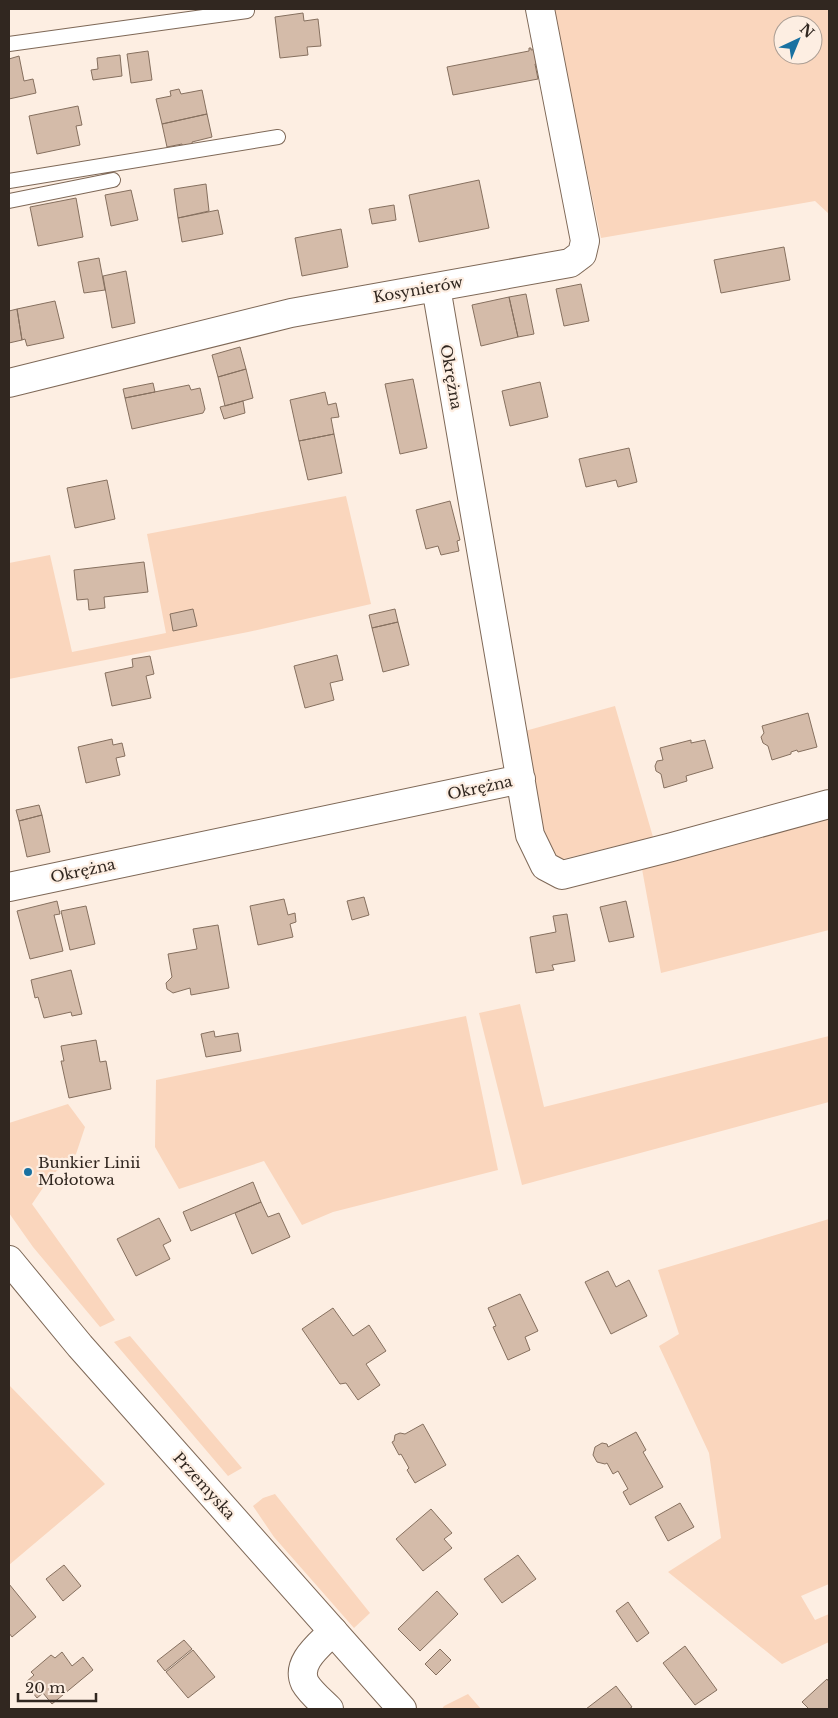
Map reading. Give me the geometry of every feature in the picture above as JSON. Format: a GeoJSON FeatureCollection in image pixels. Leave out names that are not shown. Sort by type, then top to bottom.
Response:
{"type":"FeatureCollection","features":[{"type":"Feature","properties":{"kind":"street","name":"Kosynierów"},"geometry":{"type":"LineString","coordinates":[[9,383],[291,313],[570,263],[582,254],[586,240],[540,9]]}},
{"type":"Feature","properties":{"kind":"street","name":"Okrężna"},"geometry":{"type":"LineString","coordinates":[[9,887],[521,779],[436,287]]}},
{"type":"Feature","properties":{"kind":"street"},"geometry":{"type":"LineString","coordinates":[[521,779],[530,835],[545,866],[562,875],[672,848],[829,804]]}},
{"type":"Feature","properties":{"kind":"street","name":"Przemyska"},"geometry":{"type":"LineString","coordinates":[[9,1260],[80,1346],[402,1709]]}},
{"type":"Feature","properties":{"kind":"street"},"geometry":{"type":"LineString","coordinates":[[328,1709],[305,1683],[302,1671],[306,1660],[333,1631]]}},
{"type":"Feature","properties":{"kind":"lane"},"geometry":{"type":"LineString","coordinates":[[9,44],[247,11]]}},
{"type":"Feature","properties":{"kind":"lane"},"geometry":{"type":"LineString","coordinates":[[9,180],[278,137]]}},
{"type":"Feature","properties":{"kind":"lane"},"geometry":{"type":"LineString","coordinates":[[9,201],[113,180]]}},
{"type":"Feature","properties":{"kind":"shaded area"},"geometry":{"type":"Polygon","coordinates":[[[552,9],[829,9],[829,214],[815,201],[601,238],[552,9]]]}},
{"type":"Feature","properties":{"kind":"shaded area"},"geometry":{"type":"Polygon","coordinates":[[[346,496],[371,604],[248,632],[9,679],[9,563],[50,555],[72,652],[166,633],[147,534],[346,496]]]}},
{"type":"Feature","properties":{"kind":"shaded area"},"geometry":{"type":"Polygon","coordinates":[[[615,706],[653,837],[559,860],[543,843],[525,731],[615,706]]]}},
{"type":"Feature","properties":{"kind":"shaded area"},"geometry":{"type":"Polygon","coordinates":[[[829,816],[829,930],[661,973],[642,869],[829,816]]]}},
{"type":"Feature","properties":{"kind":"shaded area"},"geometry":{"type":"Polygon","coordinates":[[[520,1004],[544,1107],[829,1036],[829,1102],[522,1185],[479,1013],[520,1004]]]}},
{"type":"Feature","properties":{"kind":"shaded area"},"geometry":{"type":"Polygon","coordinates":[[[466,1016],[498,1170],[333,1212],[302,1225],[264,1161],[179,1189],[155,1147],[156,1080],[466,1016]]]}},
{"type":"Feature","properties":{"kind":"shaded area"},"geometry":{"type":"Polygon","coordinates":[[[68,1104],[85,1127],[76,1154],[51,1176],[32,1204],[115,1320],[100,1327],[33,1247],[9,1213],[9,1123],[68,1104]]]}},
{"type":"Feature","properties":{"kind":"shaded area"},"geometry":{"type":"Polygon","coordinates":[[[829,1219],[829,1584],[801,1596],[815,1620],[829,1614],[829,1642],[782,1664],[668,1572],[721,1538],[709,1453],[659,1346],[679,1334],[658,1270],[829,1219]]]}},
{"type":"Feature","properties":{"kind":"shaded area"},"geometry":{"type":"Polygon","coordinates":[[[130,1336],[242,1468],[228,1476],[114,1342],[130,1336]]]}},
{"type":"Feature","properties":{"kind":"shaded area"},"geometry":{"type":"Polygon","coordinates":[[[9,1385],[105,1484],[9,1565],[9,1385]]]}},
{"type":"Feature","properties":{"kind":"shaded area"},"geometry":{"type":"Polygon","coordinates":[[[275,1494],[370,1613],[354,1628],[274,1537],[253,1506],[263,1498],[275,1494]]]}},
{"type":"Feature","properties":{"kind":"shaded area"},"geometry":{"type":"Polygon","coordinates":[[[468,1694],[481,1709],[442,1709],[444,1706],[468,1694]]]}},
{"type":"Feature","properties":{"kind":"building"},"geometry":{"type":"Polygon","coordinates":[[[303,13],[304,21],[318,19],[321,46],[307,47],[308,55],[280,58],[275,17],[303,13]]]}},
{"type":"Feature","properties":{"kind":"building"},"geometry":{"type":"Polygon","coordinates":[[[529,48],[531,50],[537,49],[539,64],[535,64],[538,79],[453,95],[447,67],[529,51],[529,48]]]}},
{"type":"Feature","properties":{"kind":"building"},"geometry":{"type":"Polygon","coordinates":[[[148,51],[152,80],[131,83],[127,54],[148,51]]]}},
{"type":"Feature","properties":{"kind":"building"},"geometry":{"type":"Polygon","coordinates":[[[120,55],[122,76],[93,80],[91,70],[98,69],[97,58],[120,55]]]}},
{"type":"Feature","properties":{"kind":"building"},"geometry":{"type":"Polygon","coordinates":[[[19,56],[24,81],[33,79],[36,93],[9,99],[9,59],[19,56]]]}},
{"type":"Feature","properties":{"kind":"building"},"geometry":{"type":"Polygon","coordinates":[[[179,89],[181,94],[202,90],[207,114],[162,124],[156,99],[171,96],[170,91],[179,89]]]}},
{"type":"Feature","properties":{"kind":"building"},"geometry":{"type":"Polygon","coordinates":[[[78,106],[82,125],[76,126],[80,145],[37,154],[29,116],[78,106]]]}},
{"type":"Feature","properties":{"kind":"building"},"geometry":{"type":"Polygon","coordinates":[[[207,114],[212,137],[192,142],[193,146],[183,149],[182,144],[167,147],[162,124],[207,114]]]}},
{"type":"Feature","properties":{"kind":"building"},"geometry":{"type":"Polygon","coordinates":[[[479,180],[489,228],[419,242],[409,195],[479,180]]]}},
{"type":"Feature","properties":{"kind":"building"},"geometry":{"type":"Polygon","coordinates":[[[206,184],[209,211],[178,218],[174,189],[206,184]]]}},
{"type":"Feature","properties":{"kind":"building"},"geometry":{"type":"Polygon","coordinates":[[[131,190],[138,220],[111,226],[105,195],[131,190]]]}},
{"type":"Feature","properties":{"kind":"building"},"geometry":{"type":"Polygon","coordinates":[[[76,198],[83,237],[38,246],[30,207],[76,198]]]}},
{"type":"Feature","properties":{"kind":"building"},"geometry":{"type":"Polygon","coordinates":[[[394,205],[396,220],[372,224],[369,209],[394,205]]]}},
{"type":"Feature","properties":{"kind":"building"},"geometry":{"type":"Polygon","coordinates":[[[218,210],[223,234],[182,242],[178,218],[218,210]]]}},
{"type":"Feature","properties":{"kind":"building"},"geometry":{"type":"Polygon","coordinates":[[[341,229],[348,267],[302,276],[295,238],[341,229]]]}},
{"type":"Feature","properties":{"kind":"building"},"geometry":{"type":"Polygon","coordinates":[[[784,247],[790,280],[721,293],[714,260],[784,247]]]}},
{"type":"Feature","properties":{"kind":"building"},"geometry":{"type":"Polygon","coordinates":[[[99,258],[105,290],[84,293],[78,262],[99,258]]]}},
{"type":"Feature","properties":{"kind":"building"},"geometry":{"type":"Polygon","coordinates":[[[126,271],[135,323],[112,328],[103,276],[126,271]]]}},
{"type":"Feature","properties":{"kind":"building"},"geometry":{"type":"Polygon","coordinates":[[[581,284],[589,321],[564,326],[556,289],[581,284]]]}},
{"type":"Feature","properties":{"kind":"building"},"geometry":{"type":"Polygon","coordinates":[[[526,294],[534,334],[518,337],[509,297],[526,294]]]}},
{"type":"Feature","properties":{"kind":"building"},"geometry":{"type":"Polygon","coordinates":[[[509,297],[518,337],[481,346],[472,305],[509,297]]]}},
{"type":"Feature","properties":{"kind":"building"},"geometry":{"type":"Polygon","coordinates":[[[55,301],[64,338],[27,346],[25,339],[22,340],[17,309],[55,301]]]}},
{"type":"Feature","properties":{"kind":"building"},"geometry":{"type":"Polygon","coordinates":[[[17,309],[22,340],[9,343],[9,311],[17,309]]]}},
{"type":"Feature","properties":{"kind":"building"},"geometry":{"type":"Polygon","coordinates":[[[240,347],[246,369],[218,377],[212,355],[240,347]]]}},
{"type":"Feature","properties":{"kind":"building"},"geometry":{"type":"Polygon","coordinates":[[[246,369],[253,398],[225,406],[218,377],[246,369]]]}},
{"type":"Feature","properties":{"kind":"building"},"geometry":{"type":"Polygon","coordinates":[[[413,379],[427,448],[400,454],[385,384],[413,379]]]}},
{"type":"Feature","properties":{"kind":"building"},"geometry":{"type":"Polygon","coordinates":[[[540,382],[548,417],[510,426],[502,391],[540,382]]]}},
{"type":"Feature","properties":{"kind":"building"},"geometry":{"type":"Polygon","coordinates":[[[153,383],[155,392],[125,398],[123,389],[153,383]]]}},
{"type":"Feature","properties":{"kind":"building"},"geometry":{"type":"Polygon","coordinates":[[[189,385],[191,390],[200,388],[205,409],[203,413],[132,429],[125,398],[189,385]]]}},
{"type":"Feature","properties":{"kind":"building"},"geometry":{"type":"Polygon","coordinates":[[[325,392],[328,405],[336,403],[339,417],[331,418],[334,434],[299,441],[290,400],[325,392]]]}},
{"type":"Feature","properties":{"kind":"building"},"geometry":{"type":"Polygon","coordinates":[[[243,401],[245,413],[224,419],[220,407],[243,401]]]}},
{"type":"Feature","properties":{"kind":"building"},"geometry":{"type":"Polygon","coordinates":[[[334,434],[342,473],[308,480],[299,441],[334,434]]]}},
{"type":"Feature","properties":{"kind":"building"},"geometry":{"type":"Polygon","coordinates":[[[629,448],[637,482],[618,487],[616,480],[586,487],[579,459],[629,448]]]}},
{"type":"Feature","properties":{"kind":"building"},"geometry":{"type":"Polygon","coordinates":[[[107,480],[115,519],[75,528],[67,488],[107,480]]]}},
{"type":"Feature","properties":{"kind":"building"},"geometry":{"type":"Polygon","coordinates":[[[450,501],[460,540],[457,541],[459,551],[441,555],[438,546],[426,549],[416,510],[450,501]]]}},
{"type":"Feature","properties":{"kind":"building"},"geometry":{"type":"Polygon","coordinates":[[[144,562],[148,592],[104,597],[105,608],[89,610],[88,599],[77,600],[74,570],[144,562]]]}},
{"type":"Feature","properties":{"kind":"building"},"geometry":{"type":"Polygon","coordinates":[[[193,609],[197,626],[173,631],[170,614],[193,609]]]}},
{"type":"Feature","properties":{"kind":"building"},"geometry":{"type":"Polygon","coordinates":[[[395,609],[398,622],[372,628],[369,615],[395,609]]]}},
{"type":"Feature","properties":{"kind":"building"},"geometry":{"type":"Polygon","coordinates":[[[398,622],[409,665],[383,672],[372,628],[398,622]]]}},
{"type":"Feature","properties":{"kind":"building"},"geometry":{"type":"Polygon","coordinates":[[[337,655],[343,680],[330,683],[334,700],[305,708],[294,666],[337,655]]]}},
{"type":"Feature","properties":{"kind":"building"},"geometry":{"type":"Polygon","coordinates":[[[150,656],[154,674],[146,676],[151,698],[112,706],[105,673],[133,667],[132,659],[150,656]]]}},
{"type":"Feature","properties":{"kind":"building"},"geometry":{"type":"Polygon","coordinates":[[[808,713],[817,747],[798,752],[797,750],[772,760],[768,746],[763,743],[761,737],[764,733],[762,726],[808,713]]]}},
{"type":"Feature","properties":{"kind":"building"},"geometry":{"type":"Polygon","coordinates":[[[112,739],[113,745],[122,743],[125,756],[116,758],[120,775],[86,783],[78,747],[112,739]]]}},
{"type":"Feature","properties":{"kind":"building"},"geometry":{"type":"Polygon","coordinates":[[[691,740],[691,743],[705,740],[713,768],[686,776],[687,781],[664,788],[661,774],[656,771],[655,766],[657,761],[663,760],[660,748],[691,740]]]}},
{"type":"Feature","properties":{"kind":"building"},"geometry":{"type":"Polygon","coordinates":[[[39,805],[42,815],[19,821],[16,810],[39,805]]]}},
{"type":"Feature","properties":{"kind":"building"},"geometry":{"type":"Polygon","coordinates":[[[42,815],[50,852],[27,857],[19,821],[42,815]]]}},
{"type":"Feature","properties":{"kind":"building"},"geometry":{"type":"Polygon","coordinates":[[[364,897],[369,915],[352,920],[347,901],[364,897]]]}},
{"type":"Feature","properties":{"kind":"building"},"geometry":{"type":"Polygon","coordinates":[[[284,899],[288,915],[295,913],[296,922],[290,924],[293,937],[258,945],[250,906],[284,899]]]}},
{"type":"Feature","properties":{"kind":"building"},"geometry":{"type":"Polygon","coordinates":[[[57,901],[60,914],[54,915],[63,951],[30,959],[17,911],[57,901]]]}},
{"type":"Feature","properties":{"kind":"building"},"geometry":{"type":"Polygon","coordinates":[[[626,901],[634,937],[609,942],[600,907],[626,901]]]}},
{"type":"Feature","properties":{"kind":"building"},"geometry":{"type":"Polygon","coordinates":[[[86,906],[95,944],[70,950],[61,911],[86,906]]]}},
{"type":"Feature","properties":{"kind":"building"},"geometry":{"type":"Polygon","coordinates":[[[567,914],[575,961],[552,965],[554,970],[536,973],[530,937],[556,932],[553,916],[567,914]]]}},
{"type":"Feature","properties":{"kind":"building"},"geometry":{"type":"Polygon","coordinates":[[[218,925],[229,988],[191,995],[190,988],[173,993],[167,989],[166,983],[172,977],[168,954],[197,949],[193,929],[218,925]]]}},
{"type":"Feature","properties":{"kind":"building"},"geometry":{"type":"Polygon","coordinates":[[[71,970],[82,1014],[72,1016],[71,1012],[44,1018],[38,997],[35,998],[31,980],[71,970]]]}},
{"type":"Feature","properties":{"kind":"building"},"geometry":{"type":"Polygon","coordinates":[[[214,1031],[215,1037],[238,1033],[241,1051],[206,1057],[201,1034],[214,1031]]]}},
{"type":"Feature","properties":{"kind":"building"},"geometry":{"type":"Polygon","coordinates":[[[96,1040],[100,1062],[106,1061],[111,1089],[69,1098],[61,1061],[64,1061],[61,1046],[96,1040]]]}},
{"type":"Feature","properties":{"kind":"building"},"geometry":{"type":"Polygon","coordinates":[[[253,1182],[261,1202],[191,1231],[183,1212],[253,1182]]]}},
{"type":"Feature","properties":{"kind":"building"},"geometry":{"type":"Polygon","coordinates":[[[261,1202],[268,1217],[279,1213],[290,1237],[252,1254],[235,1213],[261,1202]]]}},
{"type":"Feature","properties":{"kind":"building"},"geometry":{"type":"Polygon","coordinates":[[[159,1218],[171,1241],[163,1245],[170,1259],[136,1276],[117,1239],[159,1218]]]}},
{"type":"Feature","properties":{"kind":"building"},"geometry":{"type":"Polygon","coordinates":[[[608,1271],[616,1287],[629,1280],[647,1316],[611,1334],[585,1282],[608,1271]]]}},
{"type":"Feature","properties":{"kind":"building"},"geometry":{"type":"Polygon","coordinates":[[[520,1294],[538,1331],[525,1337],[530,1350],[508,1360],[493,1327],[496,1326],[488,1308],[520,1294]]]}},
{"type":"Feature","properties":{"kind":"building"},"geometry":{"type":"Polygon","coordinates":[[[333,1308],[353,1336],[369,1325],[386,1351],[366,1364],[380,1385],[358,1400],[346,1383],[340,1384],[302,1329],[333,1308]]]}},
{"type":"Feature","properties":{"kind":"building"},"geometry":{"type":"Polygon","coordinates":[[[423,1424],[446,1465],[415,1483],[407,1470],[409,1468],[392,1442],[395,1435],[405,1434],[423,1424]]]}},
{"type":"Feature","properties":{"kind":"building"},"geometry":{"type":"Polygon","coordinates":[[[636,1432],[646,1450],[643,1452],[663,1487],[630,1505],[623,1492],[628,1489],[618,1471],[613,1474],[607,1463],[597,1462],[593,1455],[595,1447],[602,1443],[607,1444],[608,1447],[636,1432]]]}},
{"type":"Feature","properties":{"kind":"building"},"geometry":{"type":"Polygon","coordinates":[[[680,1503],[694,1527],[668,1541],[655,1517],[680,1503]]]}},
{"type":"Feature","properties":{"kind":"building"},"geometry":{"type":"Polygon","coordinates":[[[431,1509],[452,1533],[444,1539],[452,1548],[423,1571],[396,1539],[431,1509]]]}},
{"type":"Feature","properties":{"kind":"building"},"geometry":{"type":"Polygon","coordinates":[[[518,1555],[536,1579],[502,1603],[484,1579],[518,1555]]]}},
{"type":"Feature","properties":{"kind":"building"},"geometry":{"type":"Polygon","coordinates":[[[64,1565],[81,1586],[63,1601],[46,1579],[64,1565]]]}},
{"type":"Feature","properties":{"kind":"building"},"geometry":{"type":"Polygon","coordinates":[[[9,1584],[36,1617],[12,1637],[9,1633],[9,1584]]]}},
{"type":"Feature","properties":{"kind":"building"},"geometry":{"type":"Polygon","coordinates":[[[437,1591],[458,1614],[420,1651],[398,1629],[437,1591]]]}},
{"type":"Feature","properties":{"kind":"building"},"geometry":{"type":"Polygon","coordinates":[[[628,1602],[649,1633],[637,1642],[616,1611],[628,1602]]]}},
{"type":"Feature","properties":{"kind":"building"},"geometry":{"type":"Polygon","coordinates":[[[184,1640],[192,1649],[165,1671],[157,1661],[184,1640]]]}},
{"type":"Feature","properties":{"kind":"building"},"geometry":{"type":"Polygon","coordinates":[[[685,1646],[717,1690],[695,1705],[663,1663],[685,1646]]]}},
{"type":"Feature","properties":{"kind":"building"},"geometry":{"type":"Polygon","coordinates":[[[440,1649],[451,1660],[436,1675],[425,1664],[440,1649]]]}},
{"type":"Feature","properties":{"kind":"building"},"geometry":{"type":"Polygon","coordinates":[[[193,1650],[215,1677],[188,1698],[166,1672],[193,1650]]]}},
{"type":"Feature","properties":{"kind":"building"},"geometry":{"type":"Polygon","coordinates":[[[62,1652],[72,1666],[83,1657],[93,1670],[52,1704],[43,1693],[37,1698],[25,1683],[34,1675],[31,1672],[51,1655],[55,1658],[62,1652]]]}},
{"type":"Feature","properties":{"kind":"building"},"geometry":{"type":"Polygon","coordinates":[[[827,1679],[829,1682],[829,1709],[809,1709],[802,1702],[827,1679]]]}},
{"type":"Feature","properties":{"kind":"building"},"geometry":{"type":"Polygon","coordinates":[[[616,1686],[632,1707],[629,1709],[586,1709],[616,1686]]]}},
{"type":"Feature","properties":{"kind":"place","name":"Bunkier Linii Mołotowa"},"geometry":{"type":"Point","coordinates":[28,1172]}}]}
